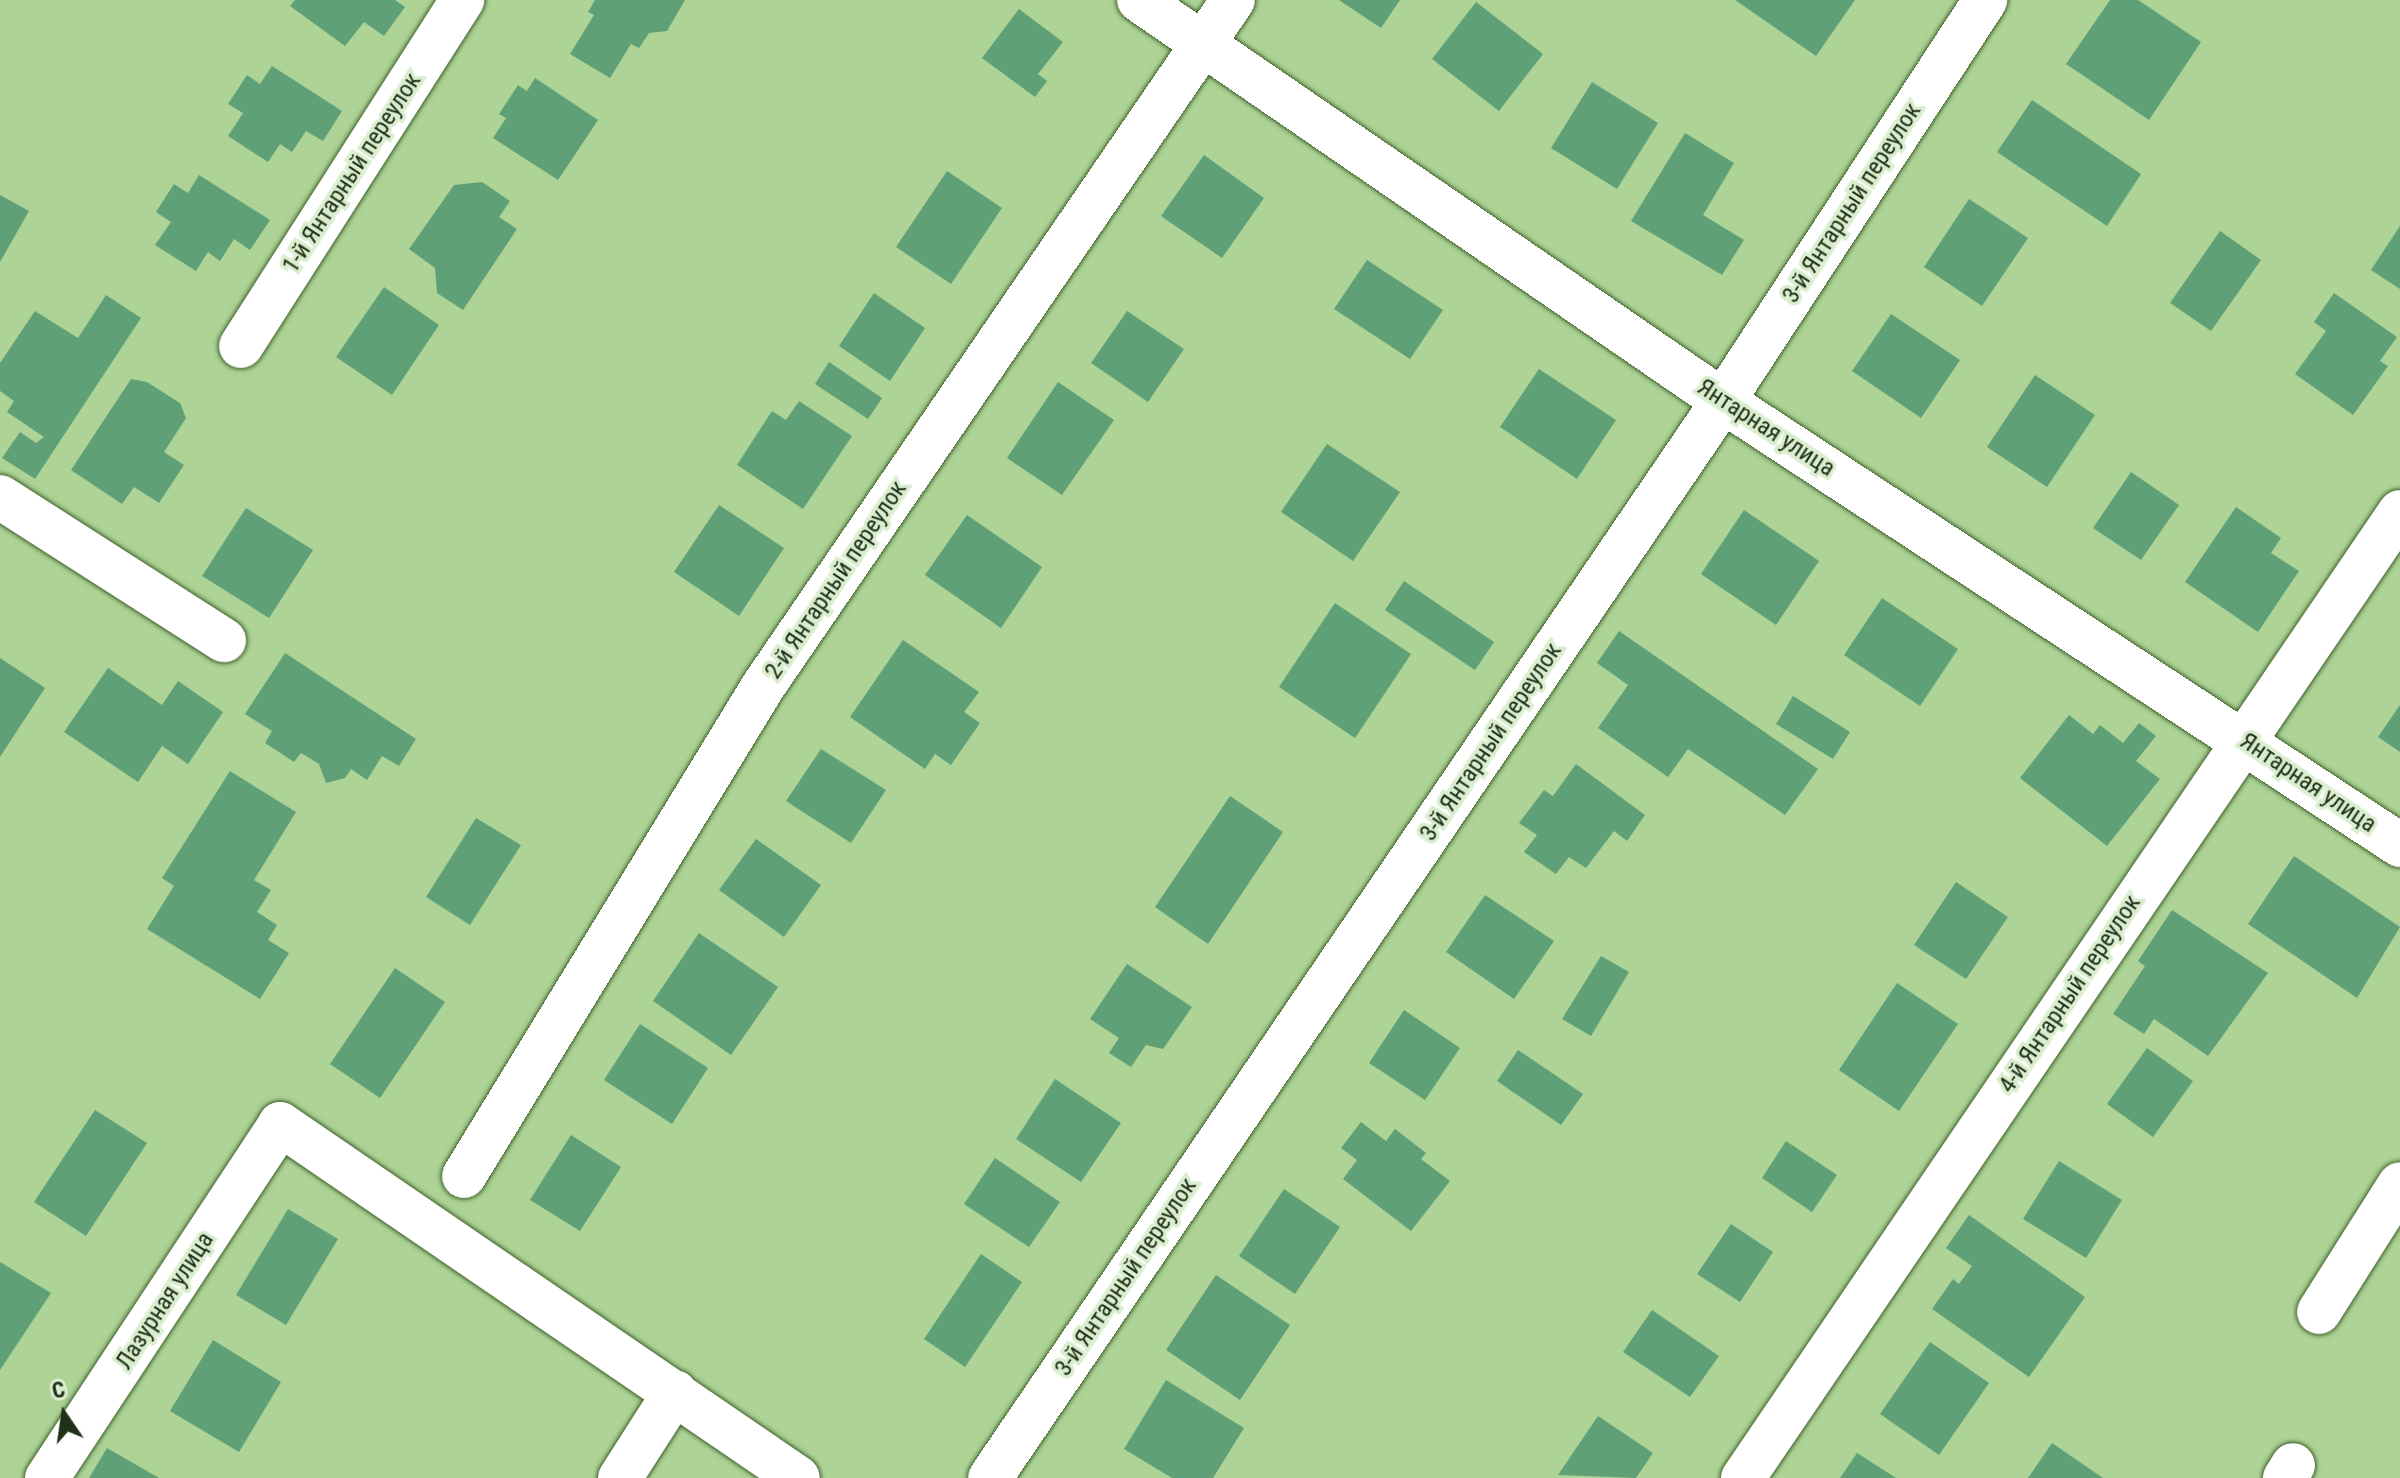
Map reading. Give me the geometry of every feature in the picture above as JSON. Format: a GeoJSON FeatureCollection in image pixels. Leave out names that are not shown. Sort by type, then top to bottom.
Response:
{"type":"FeatureCollection","features":[{"type":"Feature","properties":{"kind":"street","name":"1-й Янтарный переулок"},"geometry":{"type":"LineString","coordinates":[[241,346],[462,0]]}},
{"type":"Feature","properties":{"kind":"street","name":"Янтарная улица"},"geometry":{"type":"LineString","coordinates":[[1139,0],[1723,401],[2400,845]]}},
{"type":"Feature","properties":{"kind":"street","name":"2-й Янтарный переулок"},"geometry":{"type":"LineString","coordinates":[[464,1176],[764,685],[1233,0]]}},
{"type":"Feature","properties":{"kind":"street","name":"3-й Янтарный переулок"},"geometry":{"type":"LineString","coordinates":[[990,1478],[1723,401],[1985,0]]}},
{"type":"Feature","properties":{"kind":"street"},"geometry":{"type":"LineString","coordinates":[[0,497],[224,640]]}},
{"type":"Feature","properties":{"kind":"street","name":"4-й Янтарный переулок"},"geometry":{"type":"LineString","coordinates":[[1743,1478],[2400,512]]}},
{"type":"Feature","properties":{"kind":"street","name":"Лазурная улица"},"geometry":{"type":"LineString","coordinates":[[47,1478],[280,1124],[675,1392]]}},
{"type":"Feature","properties":{"kind":"street"},"geometry":{"type":"LineString","coordinates":[[2319,1312],[2400,1184]]}},
{"type":"Feature","properties":{"kind":"street"},"geometry":{"type":"LineString","coordinates":[[620,1478],[675,1392],[798,1478]]}},
{"type":"Feature","properties":{"kind":"building"},"geometry":{"type":"Polygon","coordinates":[[[295,0],[395,0],[405,7],[384,36],[364,22],[345,46],[290,6],[295,0]]]}},
{"type":"Feature","properties":{"kind":"building"},"geometry":{"type":"Polygon","coordinates":[[[595,0],[685,0],[667,31],[649,33],[639,48],[631,44],[610,78],[570,54],[594,15],[588,12],[595,0]]]}},
{"type":"Feature","properties":{"kind":"building"},"geometry":{"type":"Polygon","coordinates":[[[1339,0],[1400,0],[1381,28],[1339,0]]]}},
{"type":"Feature","properties":{"kind":"building"},"geometry":{"type":"Polygon","coordinates":[[[1735,0],[1855,0],[1816,56],[1735,0]]]}},
{"type":"Feature","properties":{"kind":"building"},"geometry":{"type":"Polygon","coordinates":[[[2110,0],[2138,0],[2201,42],[2149,120],[2066,64],[2110,0]]]}},
{"type":"Feature","properties":{"kind":"building"},"geometry":{"type":"Polygon","coordinates":[[[1476,2],[1543,54],[1499,111],[1432,59],[1476,2]]]}},
{"type":"Feature","properties":{"kind":"building"},"geometry":{"type":"Polygon","coordinates":[[[1019,9],[1063,42],[1038,74],[1047,81],[1035,97],[982,58],[1019,9]]]}},
{"type":"Feature","properties":{"kind":"building"},"geometry":{"type":"Polygon","coordinates":[[[272,66],[342,111],[323,141],[306,131],[292,152],[280,144],[268,162],[228,136],[243,113],[228,104],[247,75],[260,84],[272,66]]]}},
{"type":"Feature","properties":{"kind":"building"},"geometry":{"type":"Polygon","coordinates":[[[535,78],[598,120],[558,180],[493,138],[506,118],[499,114],[518,85],[527,91],[535,78]]]}},
{"type":"Feature","properties":{"kind":"building"},"geometry":{"type":"Polygon","coordinates":[[[1592,82],[1658,123],[1617,189],[1551,148],[1592,82]]]}},
{"type":"Feature","properties":{"kind":"building"},"geometry":{"type":"Polygon","coordinates":[[[2032,100],[2141,174],[2107,226],[1997,152],[2032,100]]]}},
{"type":"Feature","properties":{"kind":"building"},"geometry":{"type":"Polygon","coordinates":[[[1685,133],[1734,163],[1703,215],[1744,240],[1722,275],[1631,221],[1685,133]]]}},
{"type":"Feature","properties":{"kind":"building"},"geometry":{"type":"Polygon","coordinates":[[[1204,155],[1264,198],[1222,258],[1161,216],[1204,155]]]}},
{"type":"Feature","properties":{"kind":"building"},"geometry":{"type":"Polygon","coordinates":[[[947,171],[1002,208],[951,284],[896,247],[947,171]]]}},
{"type":"Feature","properties":{"kind":"building"},"geometry":{"type":"Polygon","coordinates":[[[199,175],[270,220],[250,250],[234,239],[220,261],[208,252],[196,271],[155,245],[171,222],[156,212],[174,184],[188,193],[199,175]]]}},
{"type":"Feature","properties":{"kind":"building"},"geometry":{"type":"Polygon","coordinates":[[[482,182],[510,201],[499,217],[517,229],[463,310],[437,293],[435,268],[409,249],[454,185],[482,182]]]}},
{"type":"Feature","properties":{"kind":"building"},"geometry":{"type":"Polygon","coordinates":[[[0,195],[29,211],[0,262],[0,195]]]}},
{"type":"Feature","properties":{"kind":"building"},"geometry":{"type":"Polygon","coordinates":[[[1969,199],[2028,238],[1982,306],[1924,267],[1969,199]]]}},
{"type":"Feature","properties":{"kind":"building"},"geometry":{"type":"Polygon","coordinates":[[[2400,226],[2400,289],[2371,270],[2400,226]]]}},
{"type":"Feature","properties":{"kind":"building"},"geometry":{"type":"Polygon","coordinates":[[[2220,231],[2261,260],[2211,331],[2170,303],[2220,231]]]}},
{"type":"Feature","properties":{"kind":"building"},"geometry":{"type":"Polygon","coordinates":[[[1367,260],[1443,310],[1410,359],[1334,309],[1367,260]]]}},
{"type":"Feature","properties":{"kind":"building"},"geometry":{"type":"Polygon","coordinates":[[[384,287],[439,325],[392,395],[336,357],[384,287]]]}},
{"type":"Feature","properties":{"kind":"building"},"geometry":{"type":"Polygon","coordinates":[[[874,293],[925,328],[890,381],[839,346],[874,293]]]}},
{"type":"Feature","properties":{"kind":"building"},"geometry":{"type":"Polygon","coordinates":[[[2334,293],[2397,337],[2380,361],[2388,366],[2353,415],[2295,374],[2326,331],[2314,322],[2334,293]]]}},
{"type":"Feature","properties":{"kind":"building"},"geometry":{"type":"Polygon","coordinates":[[[106,295],[141,318],[35,479],[2,458],[20,432],[36,443],[44,437],[7,412],[14,401],[0,391],[0,363],[35,311],[78,338],[106,295]]]}},
{"type":"Feature","properties":{"kind":"building"},"geometry":{"type":"Polygon","coordinates":[[[1127,311],[1184,349],[1148,402],[1091,363],[1127,311]]]}},
{"type":"Feature","properties":{"kind":"building"},"geometry":{"type":"Polygon","coordinates":[[[1891,314],[1960,360],[1921,418],[1852,371],[1891,314]]]}},
{"type":"Feature","properties":{"kind":"building"},"geometry":{"type":"Polygon","coordinates":[[[829,362],[882,398],[868,419],[815,384],[829,362]]]}},
{"type":"Feature","properties":{"kind":"building"},"geometry":{"type":"Polygon","coordinates":[[[1539,369],[1616,420],[1577,479],[1500,427],[1539,369]]]}},
{"type":"Feature","properties":{"kind":"building"},"geometry":{"type":"Polygon","coordinates":[[[2035,375],[2095,415],[2047,487],[1987,447],[2035,375]]]}},
{"type":"Feature","properties":{"kind":"building"},"geometry":{"type":"Polygon","coordinates":[[[131,379],[147,382],[180,403],[186,418],[164,452],[184,465],[159,503],[134,487],[122,504],[71,470],[131,379]]]}},
{"type":"Feature","properties":{"kind":"building"},"geometry":{"type":"Polygon","coordinates":[[[1058,382],[1114,420],[1062,495],[1007,458],[1058,382]]]}},
{"type":"Feature","properties":{"kind":"building"},"geometry":{"type":"Polygon","coordinates":[[[799,401],[852,436],[803,509],[737,465],[772,411],[786,420],[799,401]]]}},
{"type":"Feature","properties":{"kind":"building"},"geometry":{"type":"Polygon","coordinates":[[[1327,444],[1400,492],[1353,561],[1281,512],[1327,444]]]}},
{"type":"Feature","properties":{"kind":"building"},"geometry":{"type":"Polygon","coordinates":[[[2131,472],[2179,505],[2141,560],[2093,528],[2131,472]]]}},
{"type":"Feature","properties":{"kind":"building"},"geometry":{"type":"Polygon","coordinates":[[[719,505],[784,548],[739,616],[674,572],[719,505]]]}},
{"type":"Feature","properties":{"kind":"building"},"geometry":{"type":"Polygon","coordinates":[[[2236,507],[2281,538],[2271,553],[2299,571],[2258,632],[2185,582],[2236,507]]]}},
{"type":"Feature","properties":{"kind":"building"},"geometry":{"type":"Polygon","coordinates":[[[246,508],[313,550],[269,618],[202,576],[246,508]]]}},
{"type":"Feature","properties":{"kind":"building"},"geometry":{"type":"Polygon","coordinates":[[[1744,510],[1819,561],[1776,625],[1701,574],[1744,510]]]}},
{"type":"Feature","properties":{"kind":"building"},"geometry":{"type":"Polygon","coordinates":[[[967,515],[1042,567],[1001,628],[925,575],[967,515]]]}},
{"type":"Feature","properties":{"kind":"building"},"geometry":{"type":"Polygon","coordinates":[[[1404,581],[1494,642],[1475,670],[1385,610],[1404,581]]]}},
{"type":"Feature","properties":{"kind":"building"},"geometry":{"type":"Polygon","coordinates":[[[1882,598],[1958,649],[1920,706],[1844,655],[1882,598]]]}},
{"type":"Feature","properties":{"kind":"building"},"geometry":{"type":"Polygon","coordinates":[[[1335,603],[1411,654],[1355,738],[1279,687],[1335,603]]]}},
{"type":"Feature","properties":{"kind":"building"},"geometry":{"type":"Polygon","coordinates":[[[1619,631],[1818,769],[1785,815],[1688,749],[1668,777],[1598,728],[1628,685],[1597,663],[1619,631]]]}},
{"type":"Feature","properties":{"kind":"building"},"geometry":{"type":"Polygon","coordinates":[[[903,640],[979,692],[964,712],[980,723],[951,765],[935,754],[925,769],[850,717],[903,640]]]}},
{"type":"Feature","properties":{"kind":"building"},"geometry":{"type":"Polygon","coordinates":[[[285,653],[416,739],[399,766],[382,756],[367,780],[351,769],[345,778],[326,783],[319,764],[301,753],[294,762],[265,743],[272,731],[245,714],[285,653]]]}},
{"type":"Feature","properties":{"kind":"building"},"geometry":{"type":"Polygon","coordinates":[[[0,658],[45,688],[0,757],[0,658]]]}},
{"type":"Feature","properties":{"kind":"building"},"geometry":{"type":"Polygon","coordinates":[[[108,668],[162,705],[178,681],[223,712],[188,764],[162,746],[138,782],[64,732],[108,668]]]}},
{"type":"Feature","properties":{"kind":"building"},"geometry":{"type":"Polygon","coordinates":[[[1793,696],[1850,732],[1833,759],[1776,724],[1793,696]]]}},
{"type":"Feature","properties":{"kind":"building"},"geometry":{"type":"Polygon","coordinates":[[[2400,705],[2400,752],[2378,737],[2400,705]]]}},
{"type":"Feature","properties":{"kind":"building"},"geometry":{"type":"Polygon","coordinates":[[[2069,715],[2093,734],[2100,725],[2123,743],[2139,723],[2156,736],[2136,761],[2160,779],[2107,846],[2020,778],[2069,715]]]}},
{"type":"Feature","properties":{"kind":"building"},"geometry":{"type":"Polygon","coordinates":[[[821,749],[886,790],[851,843],[786,801],[821,749]]]}},
{"type":"Feature","properties":{"kind":"building"},"geometry":{"type":"Polygon","coordinates":[[[1576,764],[1645,815],[1627,841],[1614,831],[1586,868],[1569,857],[1556,874],[1524,852],[1537,835],[1519,823],[1544,790],[1553,796],[1576,764]]]}},
{"type":"Feature","properties":{"kind":"building"},"geometry":{"type":"Polygon","coordinates":[[[230,771],[296,812],[254,880],[271,890],[257,912],[277,925],[268,940],[289,953],[260,999],[147,929],[174,886],[162,878],[230,771]]]}},
{"type":"Feature","properties":{"kind":"building"},"geometry":{"type":"Polygon","coordinates":[[[1230,796],[1283,832],[1208,944],[1155,907],[1230,796]]]}},
{"type":"Feature","properties":{"kind":"building"},"geometry":{"type":"Polygon","coordinates":[[[476,818],[521,845],[470,925],[426,897],[476,818]]]}},
{"type":"Feature","properties":{"kind":"building"},"geometry":{"type":"Polygon","coordinates":[[[756,839],[821,885],[784,937],[719,890],[756,839]]]}},
{"type":"Feature","properties":{"kind":"building"},"geometry":{"type":"Polygon","coordinates":[[[2294,856],[2400,927],[2357,998],[2248,924],[2294,856]]]}},
{"type":"Feature","properties":{"kind":"building"},"geometry":{"type":"Polygon","coordinates":[[[1956,882],[2008,917],[1966,979],[1914,945],[1956,882]]]}},
{"type":"Feature","properties":{"kind":"building"},"geometry":{"type":"Polygon","coordinates":[[[1485,895],[1554,941],[1514,999],[1446,952],[1485,895]]]}},
{"type":"Feature","properties":{"kind":"building"},"geometry":{"type":"Polygon","coordinates":[[[2172,910],[2268,973],[2208,1056],[2154,1019],[2144,1034],[2113,1014],[2145,966],[2138,961],[2172,910]]]}},
{"type":"Feature","properties":{"kind":"building"},"geometry":{"type":"Polygon","coordinates":[[[699,933],[778,987],[731,1055],[653,1001],[699,933]]]}},
{"type":"Feature","properties":{"kind":"building"},"geometry":{"type":"Polygon","coordinates":[[[1601,956],[1629,972],[1591,1036],[1562,1019],[1601,956]]]}},
{"type":"Feature","properties":{"kind":"building"},"geometry":{"type":"Polygon","coordinates":[[[1127,964],[1192,1007],[1163,1049],[1146,1045],[1131,1067],[1109,1053],[1119,1038],[1090,1019],[1127,964]]]}},
{"type":"Feature","properties":{"kind":"building"},"geometry":{"type":"Polygon","coordinates":[[[395,968],[445,1002],[380,1098],[330,1064],[395,968]]]}},
{"type":"Feature","properties":{"kind":"building"},"geometry":{"type":"Polygon","coordinates":[[[1897,983],[1958,1024],[1899,1111],[1839,1070],[1897,983]]]}},
{"type":"Feature","properties":{"kind":"building"},"geometry":{"type":"Polygon","coordinates":[[[1404,1010],[1460,1048],[1425,1100],[1369,1063],[1404,1010]]]}},
{"type":"Feature","properties":{"kind":"building"},"geometry":{"type":"Polygon","coordinates":[[[640,1024],[708,1068],[672,1124],[604,1080],[640,1024]]]}},
{"type":"Feature","properties":{"kind":"building"},"geometry":{"type":"Polygon","coordinates":[[[2147,1048],[2193,1081],[2153,1137],[2107,1104],[2147,1048]]]}},
{"type":"Feature","properties":{"kind":"building"},"geometry":{"type":"Polygon","coordinates":[[[1518,1050],[1583,1094],[1561,1125],[1497,1081],[1518,1050]]]}},
{"type":"Feature","properties":{"kind":"building"},"geometry":{"type":"Polygon","coordinates":[[[1055,1079],[1121,1123],[1081,1182],[1016,1139],[1055,1079]]]}},
{"type":"Feature","properties":{"kind":"building"},"geometry":{"type":"Polygon","coordinates":[[[95,1110],[147,1143],[86,1236],[34,1202],[95,1110]]]}},
{"type":"Feature","properties":{"kind":"building"},"geometry":{"type":"Polygon","coordinates":[[[1361,1122],[1386,1141],[1395,1129],[1426,1153],[1421,1159],[1450,1181],[1411,1231],[1343,1179],[1357,1160],[1341,1148],[1361,1122]]]}},
{"type":"Feature","properties":{"kind":"building"},"geometry":{"type":"Polygon","coordinates":[[[571,1135],[621,1167],[580,1231],[530,1200],[571,1135]]]}},
{"type":"Feature","properties":{"kind":"building"},"geometry":{"type":"Polygon","coordinates":[[[1786,1141],[1837,1175],[1812,1212],[1762,1178],[1786,1141]]]}},
{"type":"Feature","properties":{"kind":"building"},"geometry":{"type":"Polygon","coordinates":[[[995,1158],[1060,1202],[1029,1247],[964,1204],[995,1158]]]}},
{"type":"Feature","properties":{"kind":"building"},"geometry":{"type":"Polygon","coordinates":[[[2059,1161],[2122,1200],[2086,1258],[2023,1219],[2059,1161]]]}},
{"type":"Feature","properties":{"kind":"building"},"geometry":{"type":"Polygon","coordinates":[[[1284,1189],[1340,1227],[1295,1294],[1239,1256],[1284,1189]]]}},
{"type":"Feature","properties":{"kind":"building"},"geometry":{"type":"Polygon","coordinates":[[[288,1209],[338,1239],[286,1325],[236,1295],[288,1209]]]}},
{"type":"Feature","properties":{"kind":"building"},"geometry":{"type":"Polygon","coordinates":[[[1969,1215],[2085,1297],[2029,1377],[1932,1309],[1953,1279],[1959,1284],[1972,1266],[1946,1248],[1969,1215]]]}},
{"type":"Feature","properties":{"kind":"building"},"geometry":{"type":"Polygon","coordinates":[[[1731,1224],[1773,1252],[1740,1302],[1697,1274],[1731,1224]]]}},
{"type":"Feature","properties":{"kind":"building"},"geometry":{"type":"Polygon","coordinates":[[[981,1254],[1022,1282],[965,1367],[924,1339],[981,1254]]]}},
{"type":"Feature","properties":{"kind":"building"},"geometry":{"type":"Polygon","coordinates":[[[0,1262],[51,1293],[0,1370],[0,1262]]]}},
{"type":"Feature","properties":{"kind":"building"},"geometry":{"type":"Polygon","coordinates":[[[1216,1275],[1290,1325],[1240,1400],[1166,1350],[1216,1275]]]}},
{"type":"Feature","properties":{"kind":"building"},"geometry":{"type":"Polygon","coordinates":[[[1652,1310],[1719,1356],[1690,1397],[1623,1352],[1652,1310]]]}},
{"type":"Feature","properties":{"kind":"building"},"geometry":{"type":"Polygon","coordinates":[[[213,1340],[281,1382],[239,1452],[170,1411],[213,1340]]]}},
{"type":"Feature","properties":{"kind":"building"},"geometry":{"type":"Polygon","coordinates":[[[1930,1342],[1989,1383],[1939,1455],[1880,1414],[1930,1342]]]}},
{"type":"Feature","properties":{"kind":"building"},"geometry":{"type":"Polygon","coordinates":[[[1166,1380],[1244,1428],[1213,1478],[1172,1478],[1124,1449],[1166,1380]]]}},
{"type":"Feature","properties":{"kind":"building"},"geometry":{"type":"Polygon","coordinates":[[[1598,1416],[1653,1453],[1636,1478],[1558,1475],[1598,1416]]]}},
{"type":"Feature","properties":{"kind":"building"},"geometry":{"type":"Polygon","coordinates":[[[2052,1443],[2103,1478],[2028,1478],[2052,1443]]]}},
{"type":"Feature","properties":{"kind":"building"},"geometry":{"type":"Polygon","coordinates":[[[107,1448],[159,1478],[89,1478],[107,1448]]]}},
{"type":"Feature","properties":{"kind":"building"},"geometry":{"type":"Polygon","coordinates":[[[1857,1453],[1896,1478],[1840,1478],[1857,1453]]]}}]}
